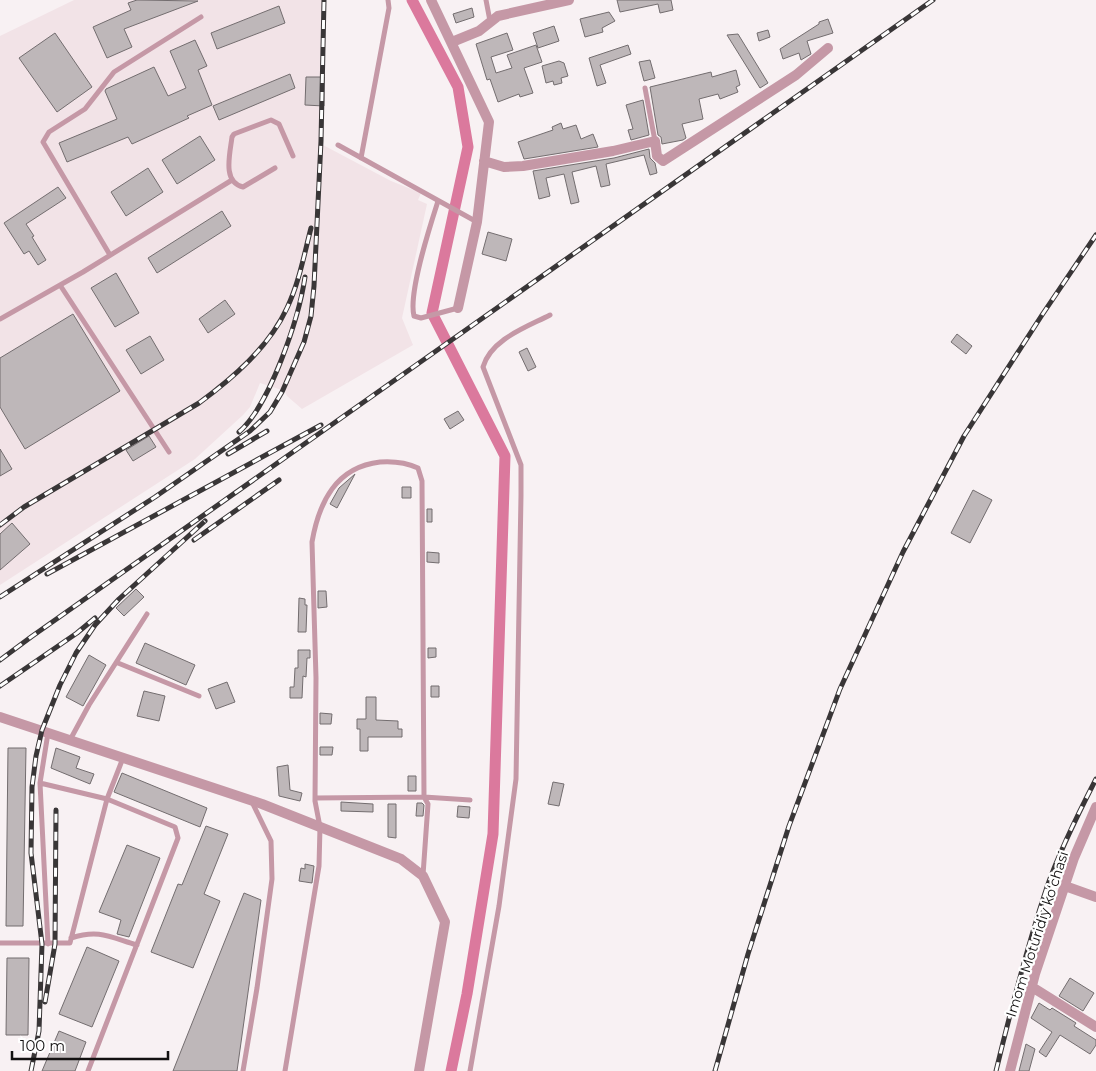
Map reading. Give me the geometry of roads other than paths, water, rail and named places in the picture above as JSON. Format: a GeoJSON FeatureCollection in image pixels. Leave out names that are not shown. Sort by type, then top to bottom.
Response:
{"type":"FeatureCollection","features":[{"type":"Feature","properties":{"kind":"street"},"geometry":{"type":"LineString","coordinates":[[431,0],[489,122],[476,222],[457,309]]}},
{"type":"Feature","properties":{"kind":"street"},"geometry":{"type":"LineString","coordinates":[[452,42],[478,30],[498,16],[569,0]]}},
{"type":"Feature","properties":{"kind":"street"},"geometry":{"type":"LineString","coordinates":[[484,161],[504,167],[524,166],[613,151],[655,141],[658,156],[663,160],[796,75],[828,48]]}},
{"type":"Feature","properties":{"kind":"street"},"geometry":{"type":"LineString","coordinates":[[0,717],[251,800],[401,859],[423,876],[445,922],[419,1071]]}},
{"type":"Feature","properties":{"kind":"street","name":"Imom Moturidiy koʻchasi"},"geometry":{"type":"LineString","coordinates":[[1010,1071],[1032,987],[1074,858],[1096,808]]}},
{"type":"Feature","properties":{"kind":"street"},"geometry":{"type":"LineString","coordinates":[[1065,886],[1096,896]]}},
{"type":"Feature","properties":{"kind":"street"},"geometry":{"type":"LineString","coordinates":[[1032,987],[1096,1027]]}},
{"type":"Feature","properties":{"kind":"lane"},"geometry":{"type":"LineString","coordinates":[[360,158],[389,8],[388,0]]}},
{"type":"Feature","properties":{"kind":"lane"},"geometry":{"type":"LineString","coordinates":[[486,0],[490,22]]}},
{"type":"Feature","properties":{"kind":"lane"},"geometry":{"type":"LineString","coordinates":[[110,256],[43,142],[49,132],[84,109],[114,72],[201,17]]}},
{"type":"Feature","properties":{"kind":"lane"},"geometry":{"type":"LineString","coordinates":[[645,88],[655,141]]}},
{"type":"Feature","properties":{"kind":"lane"},"geometry":{"type":"LineString","coordinates":[[275,168],[243,187],[237,186],[232,180],[229,171],[232,137],[234,134],[271,120],[279,124],[293,156]]}},
{"type":"Feature","properties":{"kind":"lane"},"geometry":{"type":"LineString","coordinates":[[338,145],[476,222]]}},
{"type":"Feature","properties":{"kind":"lane"},"geometry":{"type":"LineString","coordinates":[[0,320],[110,256],[232,180]]}},
{"type":"Feature","properties":{"kind":"lane"},"geometry":{"type":"LineString","coordinates":[[438,201],[427,235],[414,294],[414,316],[421,318],[457,309]]}},
{"type":"Feature","properties":{"kind":"lane"},"geometry":{"type":"LineString","coordinates":[[60,285],[169,452]]}},
{"type":"Feature","properties":{"kind":"lane"},"geometry":{"type":"LineString","coordinates":[[470,1071],[496,926],[516,780],[520,465],[483,367],[486,359],[505,339],[550,315]]}},
{"type":"Feature","properties":{"kind":"lane"},"geometry":{"type":"LineString","coordinates":[[285,1071],[318,866],[320,827],[315,798],[316,678],[312,542],[316,520],[325,500],[337,482],[353,470],[370,464],[387,462],[406,462],[418,468],[422,481],[424,797],[428,804],[423,876]]}},
{"type":"Feature","properties":{"kind":"lane"},"geometry":{"type":"LineString","coordinates":[[70,740],[147,614]]}},
{"type":"Feature","properties":{"kind":"lane"},"geometry":{"type":"LineString","coordinates":[[118,663],[199,696]]}},
{"type":"Feature","properties":{"kind":"lane"},"geometry":{"type":"LineString","coordinates":[[48,732],[40,783],[48,944]]}},
{"type":"Feature","properties":{"kind":"lane"},"geometry":{"type":"LineString","coordinates":[[0,943],[70,943],[107,799],[123,757]]}},
{"type":"Feature","properties":{"kind":"lane"},"geometry":{"type":"LineString","coordinates":[[40,783],[107,799],[175,828],[178,838],[88,1071]]}},
{"type":"Feature","properties":{"kind":"lane"},"geometry":{"type":"LineString","coordinates":[[315,798],[424,797],[470,800]]}},
{"type":"Feature","properties":{"kind":"lane"},"geometry":{"type":"LineString","coordinates":[[243,1071],[272,879],[271,841],[251,800]]}},
{"type":"Feature","properties":{"kind":"lane"},"geometry":{"type":"LineString","coordinates":[[71,938],[84,934],[98,933],[137,945]]}},
{"type":"Feature","properties":{"kind":"waterway"},"geometry":{"type":"LineString","coordinates":[[412,0],[458,87],[468,147],[432,313],[505,456],[493,834],[467,994],[451,1071]]}},
{"type":"Feature","properties":{"kind":"railway"},"geometry":{"type":"LineString","coordinates":[[0,597],[155,497],[250,431],[270,412],[282,392],[304,342],[311,316],[321,141],[324,0]]}},
{"type":"Feature","properties":{"kind":"railway"},"geometry":{"type":"LineString","coordinates":[[0,660],[933,0]]}},
{"type":"Feature","properties":{"kind":"railway"},"geometry":{"type":"LineString","coordinates":[[0,525],[24,507],[199,403],[249,361],[270,336],[287,308],[298,279],[311,228]]}},
{"type":"Feature","properties":{"kind":"railway"},"geometry":{"type":"LineString","coordinates":[[715,1071],[748,954],[789,826],[840,689],[903,552],[964,436],[1096,235]]}},
{"type":"Feature","properties":{"kind":"railway"},"geometry":{"type":"LineString","coordinates":[[239,432],[262,402],[272,382],[297,315],[305,277]]}},
{"type":"Feature","properties":{"kind":"railway"},"geometry":{"type":"LineString","coordinates":[[47,574],[321,425]]}},
{"type":"Feature","properties":{"kind":"railway"},"geometry":{"type":"LineString","coordinates":[[228,454],[267,431]]}},
{"type":"Feature","properties":{"kind":"railway"},"geometry":{"type":"LineString","coordinates":[[194,540],[279,480]]}},
{"type":"Feature","properties":{"kind":"railway"},"geometry":{"type":"LineString","coordinates":[[31,1071],[39,1031],[42,944],[31,853],[32,787],[42,730],[60,685],[76,653],[95,625],[119,599],[205,521]]}},
{"type":"Feature","properties":{"kind":"railway"},"geometry":{"type":"LineString","coordinates":[[0,686],[77,633],[95,618]]}},
{"type":"Feature","properties":{"kind":"railway"},"geometry":{"type":"LineString","coordinates":[[996,1071],[1020,978],[1047,887],[1063,846],[1096,779]]}},
{"type":"Feature","properties":{"kind":"railway"},"geometry":{"type":"LineString","coordinates":[[45,1002],[55,944],[56,810]]}}]}
